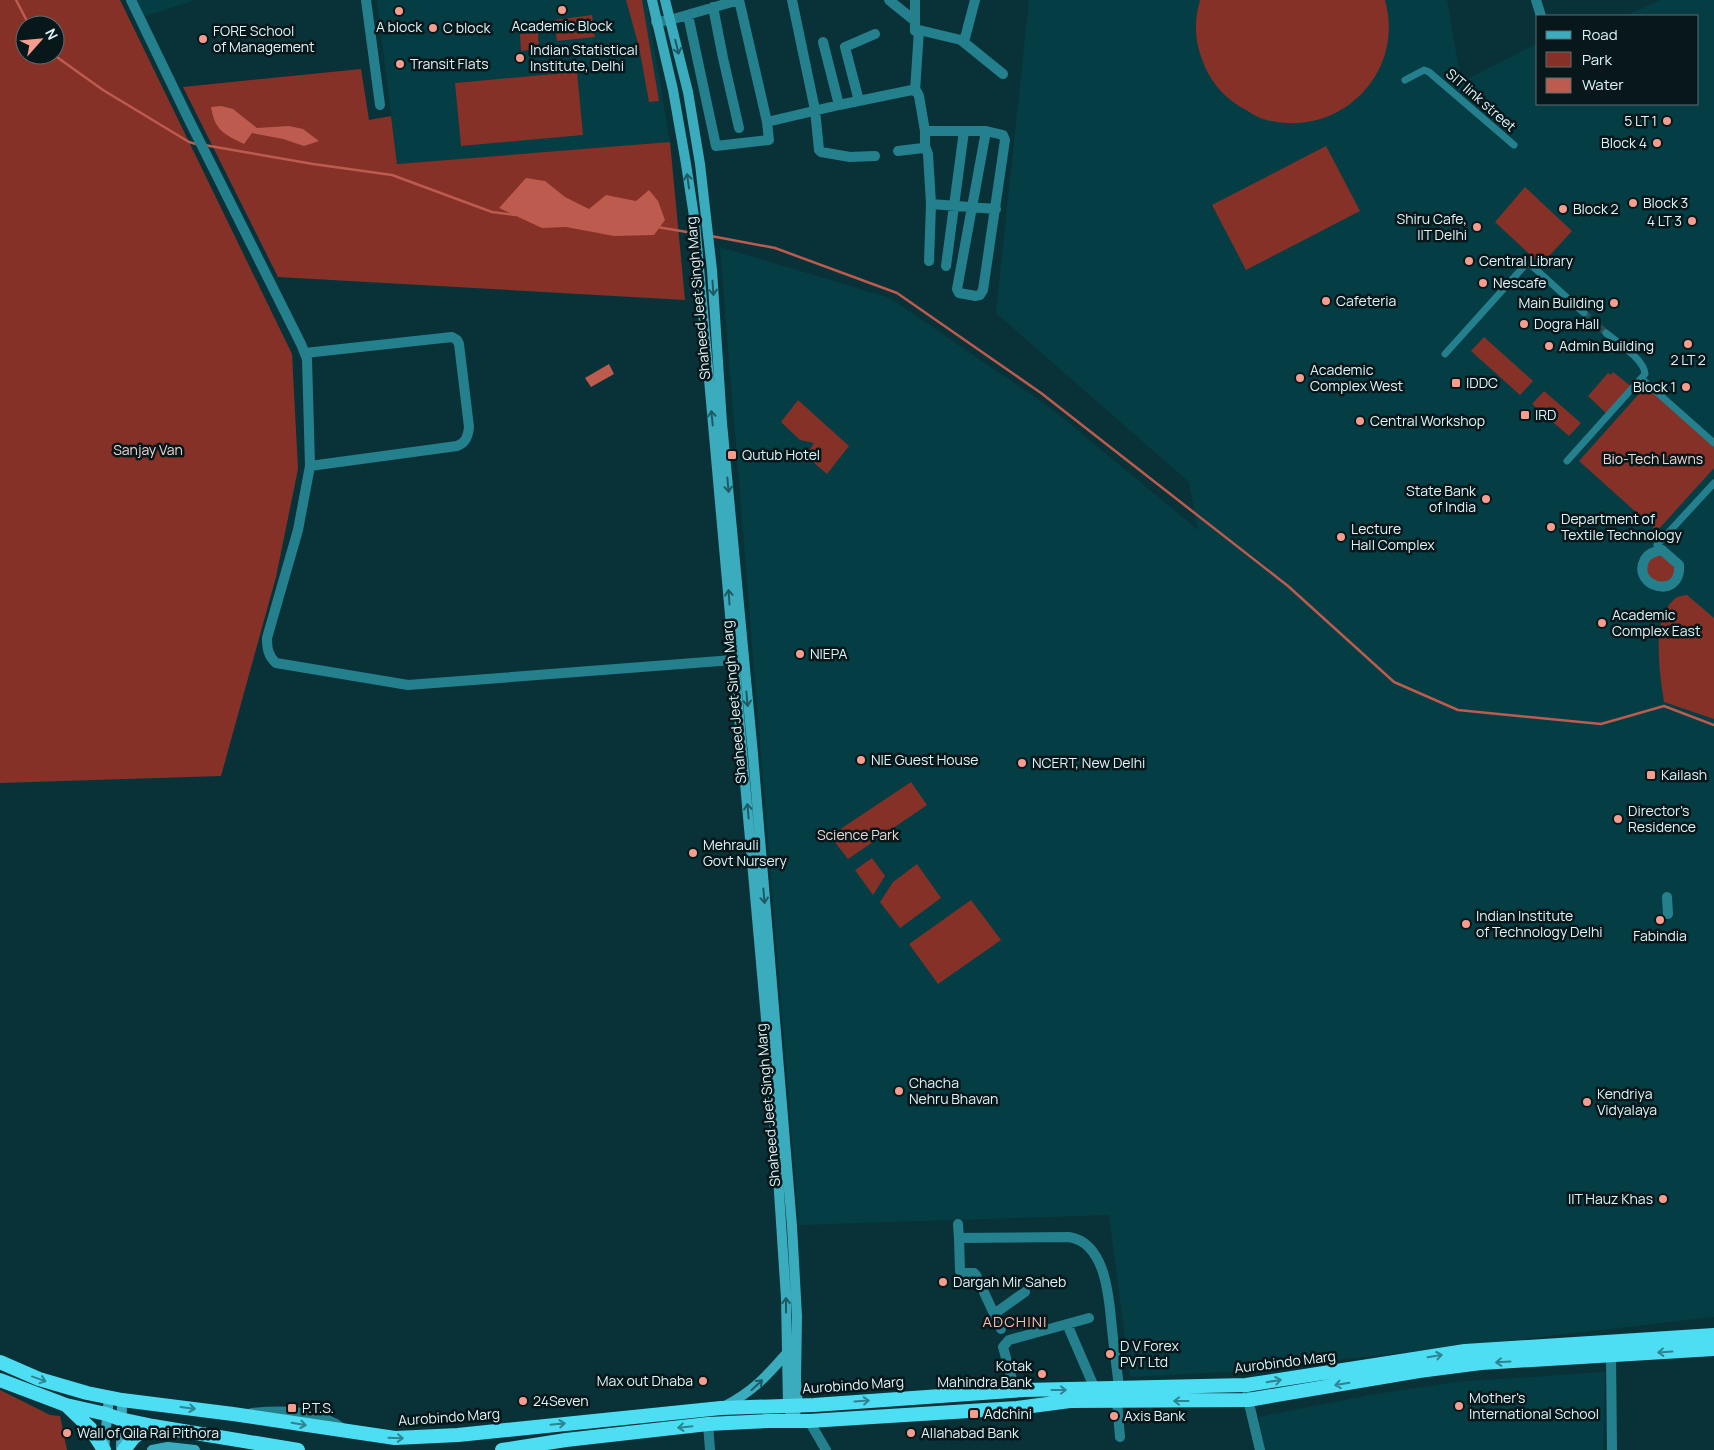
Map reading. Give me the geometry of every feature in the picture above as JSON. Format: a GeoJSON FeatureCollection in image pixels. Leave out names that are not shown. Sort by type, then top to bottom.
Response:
{"type":"FeatureCollection","features":[{"type":"Feature","properties":{"kind":"highway","name":"Aurobindo Marg"},"geometry":{"type":"LineString","coordinates":[[708,1424],[809,1421],[1017,1408],[1118,1394],[1246,1385],[1465,1352],[1714,1334]]}},
{"type":"Feature","properties":{"kind":"highway","name":"Aurobindo Marg"},"geometry":{"type":"LineString","coordinates":[[0,1362],[39,1379],[86,1393],[394,1438],[458,1435],[721,1408],[1015,1390],[1095,1389],[1118,1394],[1248,1400],[1419,1371],[1481,1363],[1714,1349]]}},
{"type":"Feature","properties":{"kind":"highway"},"geometry":{"type":"LineString","coordinates":[[0,1380],[66,1405],[120,1419],[246,1447],[298,1450]]}},
{"type":"Feature","properties":{"kind":"highway"},"geometry":{"type":"LineString","coordinates":[[66,1405],[90,1428],[104,1450]]}},
{"type":"Feature","properties":{"kind":"highway"},"geometry":{"type":"LineString","coordinates":[[502,1450],[566,1440],[708,1424]]}},
{"type":"Feature","properties":{"kind":"highway"},"geometry":{"type":"LineString","coordinates":[[122,1450],[134,1437],[153,1426]]}},
{"type":"Feature","properties":{"kind":"main road","name":"Shaheed Jeet Singh Marg"},"geometry":{"type":"LineString","coordinates":[[652,0],[673,90],[695,234],[725,551],[772,1096],[786,1298],[786,1354],[793,1405]]}},
{"type":"Feature","properties":{"kind":"main road","name":"Shaheed Jeet Singh Marg"},"geometry":{"type":"LineString","coordinates":[[666,0],[689,101],[700,164],[712,270],[722,423],[792,1226],[797,1316],[796,1382],[793,1405]]}},
{"type":"Feature","properties":{"kind":"main road"},"geometry":{"type":"LineString","coordinates":[[721,1408],[748,1393],[758,1385],[786,1354]]}},
{"type":"Feature","properties":{"kind":"main road"},"geometry":{"type":"LineString","coordinates":[[104,1450],[106,1414],[115,1398]]}},
{"type":"Feature","properties":{"kind":"main road"},"geometry":{"type":"LineString","coordinates":[[115,1398],[120,1419],[122,1450]]}},
{"type":"Feature","properties":{"kind":"main road"},"geometry":{"type":"LineString","coordinates":[[793,1405],[793,1421]]}},
{"type":"Feature","properties":{"kind":"main road"},"geometry":{"type":"LineString","coordinates":[[152,1450],[168,1447],[195,1450]]}},
{"type":"Feature","properties":{"kind":"street"},"geometry":{"type":"LineString","coordinates":[[131,0],[305,353],[310,466],[298,530],[268,638],[268,650],[276,663],[408,685],[733,660]]}},
{"type":"Feature","properties":{"kind":"street"},"geometry":{"type":"LineString","coordinates":[[366,0],[380,106]]}},
{"type":"Feature","properties":{"kind":"street"},"geometry":{"type":"LineString","coordinates":[[656,22],[670,20],[739,0],[767,122],[769,140],[716,146],[688,15]]}},
{"type":"Feature","properties":{"kind":"street"},"geometry":{"type":"LineString","coordinates":[[792,0],[815,110],[817,145],[821,152],[850,156],[875,156]]}},
{"type":"Feature","properties":{"kind":"street"},"geometry":{"type":"LineString","coordinates":[[888,0],[917,26],[961,40],[1003,74]]}},
{"type":"Feature","properties":{"kind":"street"},"geometry":{"type":"LineString","coordinates":[[915,0],[917,26],[915,91],[919,96],[925,146],[928,154],[931,204],[929,261]]}},
{"type":"Feature","properties":{"kind":"street"},"geometry":{"type":"LineString","coordinates":[[961,40],[965,38],[975,0]]}},
{"type":"Feature","properties":{"kind":"street"},"geometry":{"type":"LineString","coordinates":[[1536,0],[1541,15]]}},
{"type":"Feature","properties":{"kind":"street"},"geometry":{"type":"LineString","coordinates":[[713,8],[739,128]]}},
{"type":"Feature","properties":{"kind":"street"},"geometry":{"type":"LineString","coordinates":[[859,101],[845,47],[874,34]]}},
{"type":"Feature","properties":{"kind":"street"},"geometry":{"type":"LineString","coordinates":[[824,42],[839,105]]}},
{"type":"Feature","properties":{"kind":"street","name":"SIT link street"},"geometry":{"type":"LineString","coordinates":[[1405,80],[1424,70],[1429,72],[1514,145]]}},
{"type":"Feature","properties":{"kind":"street"},"geometry":{"type":"LineString","coordinates":[[767,122],[908,90],[915,91]]}},
{"type":"Feature","properties":{"kind":"street"},"geometry":{"type":"LineString","coordinates":[[924,131],[986,131],[1003,135],[1006,141],[983,290],[980,295],[976,296],[959,293],[957,289],[986,131]]}},
{"type":"Feature","properties":{"kind":"street"},"geometry":{"type":"LineString","coordinates":[[946,266],[964,131]]}},
{"type":"Feature","properties":{"kind":"street"},"geometry":{"type":"LineString","coordinates":[[898,151],[923,148],[925,146]]}},
{"type":"Feature","properties":{"kind":"street"},"geometry":{"type":"LineString","coordinates":[[931,204],[996,209]]}},
{"type":"Feature","properties":{"kind":"street"},"geometry":{"type":"LineString","coordinates":[[1445,354],[1526,264],[1531,265],[1584,313]]}},
{"type":"Feature","properties":{"kind":"street"},"geometry":{"type":"LineString","coordinates":[[1567,461],[1642,379],[1646,370],[1640,362],[1606,333]]}},
{"type":"Feature","properties":{"kind":"street"},"geometry":{"type":"LineString","coordinates":[[305,353],[452,337],[459,344],[469,427],[468,436],[464,442],[457,446],[310,466]]}},
{"type":"Feature","properties":{"kind":"street"},"geometry":{"type":"LineString","coordinates":[[1642,379],[1714,443]]}},
{"type":"Feature","properties":{"kind":"street"},"geometry":{"type":"LineString","coordinates":[[1657,545],[1714,483]]}},
{"type":"Feature","properties":{"kind":"street"},"geometry":{"type":"LineString","coordinates":[[1667,897],[1668,914]]}},
{"type":"Feature","properties":{"kind":"street"},"geometry":{"type":"LineString","coordinates":[[958,1224],[960,1271],[976,1275],[1001,1329]]}},
{"type":"Feature","properties":{"kind":"street"},"geometry":{"type":"LineString","coordinates":[[959,1238],[1077,1238],[1097,1258],[1104,1274],[1108,1292],[1118,1394],[1120,1437]]}},
{"type":"Feature","properties":{"kind":"street"},"geometry":{"type":"LineString","coordinates":[[994,1314],[1025,1292]]}},
{"type":"Feature","properties":{"kind":"street"},"geometry":{"type":"LineString","coordinates":[[1015,1390],[1003,1347],[1009,1340],[1089,1318]]}},
{"type":"Feature","properties":{"kind":"street"},"geometry":{"type":"LineString","coordinates":[[1068,1324],[1095,1389]]}},
{"type":"Feature","properties":{"kind":"street"},"geometry":{"type":"LineString","coordinates":[[1611,1355],[1612,1450]]}},
{"type":"Feature","properties":{"kind":"street"},"geometry":{"type":"LineString","coordinates":[[1246,1385],[1260,1450]]}},
{"type":"Feature","properties":{"kind":"street"},"geometry":{"type":"LineString","coordinates":[[809,1421],[826,1450]]}},
{"type":"Feature","properties":{"kind":"street"},"geometry":{"type":"LineString","coordinates":[[708,1424],[710,1450]]}},
{"type":"Feature","properties":{"kind":"shaded area"},"geometry":{"type":"Polygon","coordinates":[[[135,0],[195,0],[143,17],[135,0]]]}},
{"type":"Feature","properties":{"kind":"shaded area","name":"Indian Statistical Institute, Delhi"},"geometry":{"type":"Polygon","coordinates":[[[377,0],[646,0],[670,142],[397,164],[377,0]]]}},
{"type":"Feature","properties":{"kind":"shaded area","name":"Indian Institute of Technology Delhi"},"geometry":{"type":"Polygon","coordinates":[[[1029,0],[1447,0],[1461,82],[1536,44],[1536,105],[1699,105],[1699,15],[1627,15],[1661,0],[1714,0],[1714,1317],[1241,1371],[1130,1377],[1109,1215],[799,1225],[720,247],[890,298],[1052,409],[1198,530],[1189,482],[996,313],[1029,0]]]}},
{"type":"Feature","properties":{"kind":"shaded area","name":"Mother's International School"},"geometry":{"type":"Polygon","coordinates":[[[1605,1372],[1603,1450],[1264,1450],[1259,1417],[1370,1395],[1455,1382],[1605,1372]]]}},
{"type":"Feature","properties":{"kind":"green space","name":"Sanjay Van"},"geometry":{"type":"Polygon","coordinates":[[[0,0],[120,0],[292,354],[298,469],[276,577],[221,776],[0,783],[0,0]]]}},
{"type":"Feature","properties":{"kind":"green space"},"geometry":{"type":"Polygon","coordinates":[[[626,0],[642,0],[659,101],[649,102],[639,47],[626,0]]]}},
{"type":"Feature","properties":{"kind":"green space"},"geometry":{"type":"Polygon","coordinates":[[[1200,0],[1385,0],[1389,28],[1385,53],[1375,76],[1360,96],[1340,111],[1316,120],[1290,123],[1263,119],[1227,97],[1208,74],[1199,50],[1196,34],[1196,18],[1200,0]]]}},
{"type":"Feature","properties":{"kind":"green space"},"geometry":{"type":"Polygon","coordinates":[[[592,15],[595,37],[557,41],[554,20],[592,15]]]}},
{"type":"Feature","properties":{"kind":"green space"},"geometry":{"type":"Polygon","coordinates":[[[538,33],[539,49],[521,51],[520,34],[538,33]]]}},
{"type":"Feature","properties":{"kind":"green space"},"geometry":{"type":"Polygon","coordinates":[[[361,69],[369,120],[391,116],[397,164],[670,142],[685,300],[278,277],[183,87],[361,69]]]}},
{"type":"Feature","properties":{"kind":"green space"},"geometry":{"type":"Polygon","coordinates":[[[577,72],[583,135],[461,146],[455,83],[577,72]]]}},
{"type":"Feature","properties":{"kind":"green space"},"geometry":{"type":"Polygon","coordinates":[[[1326,146],[1360,211],[1246,270],[1212,205],[1326,146]]]}},
{"type":"Feature","properties":{"kind":"green space"},"geometry":{"type":"Polygon","coordinates":[[[1525,187],[1572,231],[1541,265],[1495,222],[1525,187]]]}},
{"type":"Feature","properties":{"kind":"green space"},"geometry":{"type":"Polygon","coordinates":[[[1484,337],[1533,381],[1520,395],[1471,351],[1484,337]]]}},
{"type":"Feature","properties":{"kind":"green space"},"geometry":{"type":"Polygon","coordinates":[[[1613,372],[1632,387],[1607,414],[1588,396],[1608,373],[1611,375],[1613,372]]]}},
{"type":"Feature","properties":{"kind":"green space","name":"Bio-Tech Lawns"},"geometry":{"type":"Polygon","coordinates":[[[1646,386],[1714,447],[1714,468],[1657,531],[1579,461],[1646,386]]]}},
{"type":"Feature","properties":{"kind":"green space"},"geometry":{"type":"Polygon","coordinates":[[[1544,391],[1581,423],[1569,436],[1532,404],[1544,391]]]}},
{"type":"Feature","properties":{"kind":"green space"},"geometry":{"type":"Polygon","coordinates":[[[798,400],[849,446],[827,474],[806,456],[814,443],[800,440],[781,422],[798,400]]]}},
{"type":"Feature","properties":{"kind":"green space"},"geometry":{"type":"Polygon","coordinates":[[[1661,553],[1676,566],[1673,577],[1664,583],[1653,581],[1646,572],[1647,561],[1661,553]]]}},
{"type":"Feature","properties":{"kind":"green space"},"geometry":{"type":"Polygon","coordinates":[[[1687,595],[1714,618],[1714,719],[1664,702],[1659,662],[1660,632],[1663,618],[1668,607],[1676,598],[1687,595]]]}},
{"type":"Feature","properties":{"kind":"green space","name":"Science Park"},"geometry":{"type":"Polygon","coordinates":[[[911,782],[927,805],[848,859],[830,836],[911,782]]]}},
{"type":"Feature","properties":{"kind":"green space"},"geometry":{"type":"Polygon","coordinates":[[[872,858],[885,876],[873,895],[855,870],[872,858]]]}},
{"type":"Feature","properties":{"kind":"green space"},"geometry":{"type":"Polygon","coordinates":[[[917,864],[941,898],[900,928],[880,902],[893,882],[917,864]]]}},
{"type":"Feature","properties":{"kind":"green space"},"geometry":{"type":"Polygon","coordinates":[[[971,900],[1001,940],[938,984],[909,944],[971,900]]]}},
{"type":"Feature","properties":{"kind":"green space"},"geometry":{"type":"Polygon","coordinates":[[[0,1390],[50,1415],[60,1416],[67,1450],[0,1450],[0,1390]]]}},
{"type":"Feature","properties":{"kind":"water"},"geometry":{"type":"Polygon","coordinates":[[[221,106],[233,109],[257,128],[289,126],[303,129],[319,141],[304,146],[283,139],[252,133],[244,144],[218,127],[211,107],[221,106]]]}},
{"type":"Feature","properties":{"kind":"water"},"geometry":{"type":"Polygon","coordinates":[[[526,178],[545,181],[565,197],[589,209],[606,195],[636,201],[649,190],[658,201],[665,220],[654,235],[614,236],[566,227],[542,228],[499,208],[526,178]]]}},
{"type":"Feature","properties":{"kind":"water"},"geometry":{"type":"Polygon","coordinates":[[[609,364],[614,374],[591,387],[585,378],[609,364]]]}},
{"type":"Feature","properties":{"kind":"waterway"},"geometry":{"type":"LineString","coordinates":[[16,0],[24,15]]}},
{"type":"Feature","properties":{"kind":"waterway"},"geometry":{"type":"LineString","coordinates":[[65,63],[103,90],[189,142],[196,144]]}},
{"type":"Feature","properties":{"kind":"waterway"},"geometry":{"type":"LineString","coordinates":[[204,145],[313,164],[392,175],[492,212],[515,215]]}},
{"type":"Feature","properties":{"kind":"waterway"},"geometry":{"type":"LineString","coordinates":[[657,227],[693,233]]}},
{"type":"Feature","properties":{"kind":"waterway"},"geometry":{"type":"LineString","coordinates":[[711,236],[775,248],[897,293],[1041,393],[1288,586],[1394,682],[1458,710],[1601,724],[1664,706],[1714,725]]}},
{"type":"Feature","properties":{"kind":"tunnel"},"geometry":{"type":"LineString","coordinates":[[1584,313],[1606,333]]}},
{"type":"Feature","properties":{"kind":"place","name":"Academic Block"},"geometry":{"type":"Point","coordinates":[562,10]}},
{"type":"Feature","properties":{"kind":"place","name":"A block"},"geometry":{"type":"Point","coordinates":[399,11]}},
{"type":"Feature","properties":{"kind":"place","name":"C block"},"geometry":{"type":"Point","coordinates":[433,28]}},
{"type":"Feature","properties":{"kind":"place","name":"FORE School of Management"},"geometry":{"type":"Point","coordinates":[203,39]}},
{"type":"Feature","properties":{"kind":"place","name":"Indian Statistical Institute, Delhi"},"geometry":{"type":"Point","coordinates":[520,58]}},
{"type":"Feature","properties":{"kind":"place","name":"Transit Flats"},"geometry":{"type":"Point","coordinates":[400,64]}},
{"type":"Feature","properties":{"kind":"place","name":"5 LT 1"},"geometry":{"type":"Point","coordinates":[1667,121]}},
{"type":"Feature","properties":{"kind":"place","name":"Block 4"},"geometry":{"type":"Point","coordinates":[1657,143]}},
{"type":"Feature","properties":{"kind":"place","name":"Block 3"},"geometry":{"type":"Point","coordinates":[1633,203]}},
{"type":"Feature","properties":{"kind":"place","name":"Block 2"},"geometry":{"type":"Point","coordinates":[1563,209]}},
{"type":"Feature","properties":{"kind":"place","name":"4 LT 3"},"geometry":{"type":"Point","coordinates":[1692,221]}},
{"type":"Feature","properties":{"kind":"place","name":"Shiru Cafe, IIT Delhi"},"geometry":{"type":"Point","coordinates":[1477,227]}},
{"type":"Feature","properties":{"kind":"place","name":"Central Library"},"geometry":{"type":"Point","coordinates":[1469,261]}},
{"type":"Feature","properties":{"kind":"place","name":"Nescafe"},"geometry":{"type":"Point","coordinates":[1483,283]}},
{"type":"Feature","properties":{"kind":"place","name":"Cafeteria"},"geometry":{"type":"Point","coordinates":[1326,301]}},
{"type":"Feature","properties":{"kind":"place","name":"Main Building"},"geometry":{"type":"Point","coordinates":[1614,303]}},
{"type":"Feature","properties":{"kind":"place","name":"Dogra Hall"},"geometry":{"type":"Point","coordinates":[1524,324]}},
{"type":"Feature","properties":{"kind":"place","name":"2 LT 2"},"geometry":{"type":"Point","coordinates":[1688,344]}},
{"type":"Feature","properties":{"kind":"place","name":"Admin Building"},"geometry":{"type":"Point","coordinates":[1549,346]}},
{"type":"Feature","properties":{"kind":"place","name":"Academic Complex West"},"geometry":{"type":"Point","coordinates":[1300,378]}},
{"type":"Feature","properties":{"kind":"place","name":"IDDC"},"geometry":{"type":"Point","coordinates":[1456,383]}},
{"type":"Feature","properties":{"kind":"place","name":"Block 1"},"geometry":{"type":"Point","coordinates":[1686,387]}},
{"type":"Feature","properties":{"kind":"place","name":"IRD"},"geometry":{"type":"Point","coordinates":[1525,415]}},
{"type":"Feature","properties":{"kind":"place","name":"Central Workshop"},"geometry":{"type":"Point","coordinates":[1360,421]}},
{"type":"Feature","properties":{"kind":"place","name":"Qutub Hotel"},"geometry":{"type":"Point","coordinates":[732,455]}},
{"type":"Feature","properties":{"kind":"place","name":"State Bank of India"},"geometry":{"type":"Point","coordinates":[1486,499]}},
{"type":"Feature","properties":{"kind":"place","name":"Department of Textile Technology"},"geometry":{"type":"Point","coordinates":[1551,527]}},
{"type":"Feature","properties":{"kind":"place","name":"Lecture Hall Complex"},"geometry":{"type":"Point","coordinates":[1341,537]}},
{"type":"Feature","properties":{"kind":"place","name":"Academic Complex East"},"geometry":{"type":"Point","coordinates":[1602,623]}},
{"type":"Feature","properties":{"kind":"place","name":"NIEPA"},"geometry":{"type":"Point","coordinates":[800,654]}},
{"type":"Feature","properties":{"kind":"place","name":"NIE Guest House"},"geometry":{"type":"Point","coordinates":[861,760]}},
{"type":"Feature","properties":{"kind":"place","name":"NCERT, New Delhi"},"geometry":{"type":"Point","coordinates":[1022,763]}},
{"type":"Feature","properties":{"kind":"place","name":"Kailash"},"geometry":{"type":"Point","coordinates":[1651,775]}},
{"type":"Feature","properties":{"kind":"place","name":"Director's Residence"},"geometry":{"type":"Point","coordinates":[1618,819]}},
{"type":"Feature","properties":{"kind":"place","name":"Mehrauli Govt Nursery"},"geometry":{"type":"Point","coordinates":[693,853]}},
{"type":"Feature","properties":{"kind":"place","name":"Fabindia"},"geometry":{"type":"Point","coordinates":[1660,920]}},
{"type":"Feature","properties":{"kind":"place","name":"Indian Institute of Technology Delhi"},"geometry":{"type":"Point","coordinates":[1466,924]}},
{"type":"Feature","properties":{"kind":"place","name":"Chacha Nehru Bhavan"},"geometry":{"type":"Point","coordinates":[899,1091]}},
{"type":"Feature","properties":{"kind":"place","name":"Kendriya Vidyalaya"},"geometry":{"type":"Point","coordinates":[1587,1102]}},
{"type":"Feature","properties":{"kind":"place","name":"IIT Hauz Khas"},"geometry":{"type":"Point","coordinates":[1663,1199]}},
{"type":"Feature","properties":{"kind":"place","name":"Dargah Mir Saheb"},"geometry":{"type":"Point","coordinates":[943,1282]}},
{"type":"Feature","properties":{"kind":"place","name":"D V Forex PVT Ltd"},"geometry":{"type":"Point","coordinates":[1110,1354]}},
{"type":"Feature","properties":{"kind":"place","name":"Kotak Mahindra Bank"},"geometry":{"type":"Point","coordinates":[1042,1374]}},
{"type":"Feature","properties":{"kind":"place","name":"Max out Dhaba"},"geometry":{"type":"Point","coordinates":[703,1381]}},
{"type":"Feature","properties":{"kind":"place","name":"24Seven"},"geometry":{"type":"Point","coordinates":[523,1401]}},
{"type":"Feature","properties":{"kind":"place","name":"Mother's International School"},"geometry":{"type":"Point","coordinates":[1459,1406]}},
{"type":"Feature","properties":{"kind":"place","name":"P.T.S."},"geometry":{"type":"Point","coordinates":[292,1408]}},
{"type":"Feature","properties":{"kind":"place","name":"Adchini"},"geometry":{"type":"Point","coordinates":[974,1414]}},
{"type":"Feature","properties":{"kind":"place","name":"Axis Bank"},"geometry":{"type":"Point","coordinates":[1114,1416]}},
{"type":"Feature","properties":{"kind":"place","name":"Wall of Qila Rai Pithora"},"geometry":{"type":"Point","coordinates":[67,1433]}},
{"type":"Feature","properties":{"kind":"place","name":"Allahabad Bank"},"geometry":{"type":"Point","coordinates":[911,1433]}},
{"type":"Feature","properties":{"kind":"district","name":"ADCHINI"},"geometry":{"type":"Point","coordinates":[1015,1322]}}]}
